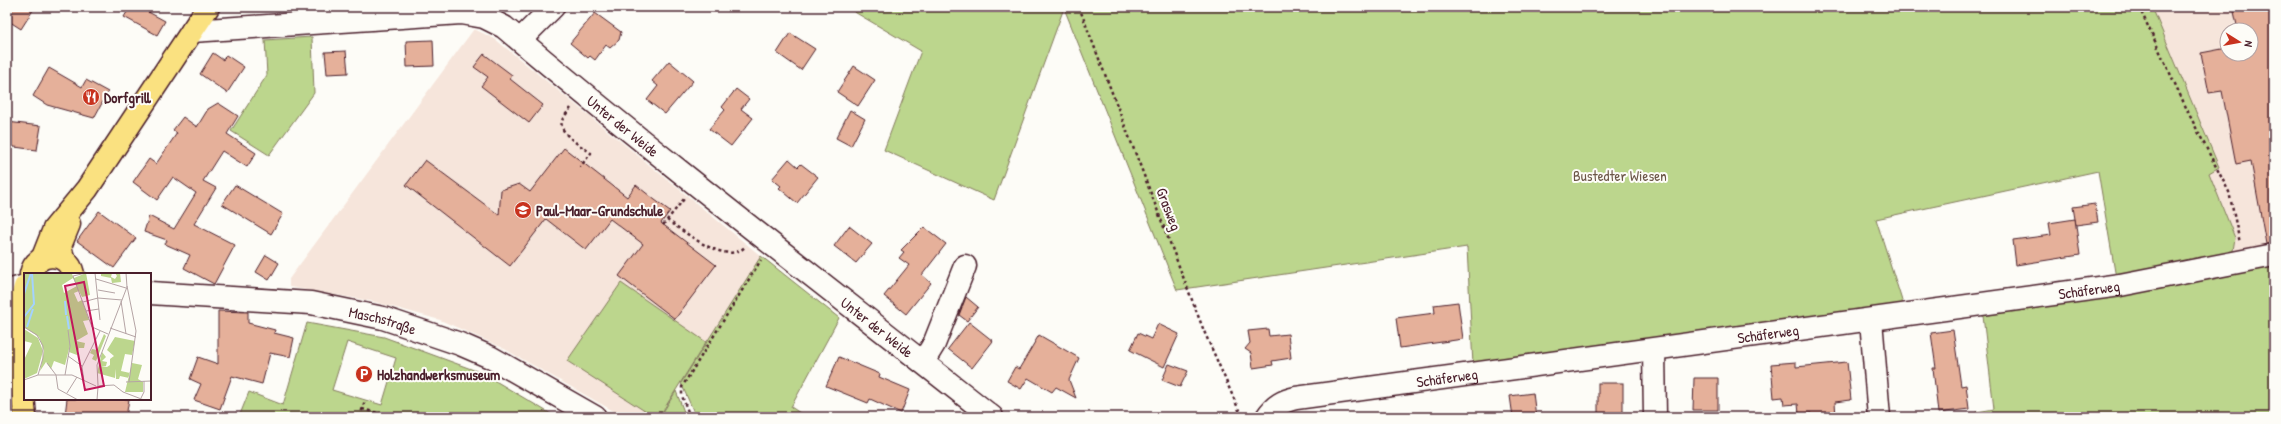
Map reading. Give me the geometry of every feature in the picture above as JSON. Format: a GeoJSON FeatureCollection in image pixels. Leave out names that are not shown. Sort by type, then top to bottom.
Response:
{"type":"FeatureCollection","features":[{"type":"Feature","properties":{"kind":"main road"},"geometry":{"type":"LineString","coordinates":[[60,268],[60,246],[87,189],[208,7]]}},
{"type":"Feature","properties":{"kind":"main road"},"geometry":{"type":"LineString","coordinates":[[24,289],[18,310],[17,329],[25,417]]}},
{"type":"Feature","properties":{"kind":"main road"},"geometry":{"type":"LineString","coordinates":[[22,374],[24,359]]}},
{"type":"Feature","properties":{"kind":"street"},"geometry":{"type":"LineString","coordinates":[[520,40],[553,7]]}},
{"type":"Feature","properties":{"kind":"street","name":"Unter der Weide"},"geometry":{"type":"LineString","coordinates":[[192,31],[461,13],[494,21],[504,26],[583,94],[695,184],[992,417]]}},
{"type":"Feature","properties":{"kind":"street","name":"Schäferweg"},"geometry":{"type":"LineString","coordinates":[[1267,417],[1273,408],[1285,400],[1296,398],[2120,285],[2274,255]]}},
{"type":"Feature","properties":{"kind":"street"},"geometry":{"type":"LineString","coordinates":[[923,362],[934,344],[964,266]]}},
{"type":"Feature","properties":{"kind":"street"},"geometry":{"type":"LineString","coordinates":[[7,291],[24,286]]}},
{"type":"Feature","properties":{"kind":"street","name":"Maschstraße"},"geometry":{"type":"LineString","coordinates":[[151,292],[311,303],[383,318],[460,344],[490,357],[595,417]]}},
{"type":"Feature","properties":{"kind":"street"},"geometry":{"type":"LineString","coordinates":[[1872,320],[1879,417]]}},
{"type":"Feature","properties":{"kind":"street"},"geometry":{"type":"LineString","coordinates":[[1654,350],[1655,417]]}},
{"type":"Feature","properties":{"kind":"path","name":"Grasweg"},"geometry":{"type":"LineString","coordinates":[[1079,7],[1204,331],[1242,417]]}},
{"type":"Feature","properties":{"kind":"path"},"geometry":{"type":"LineString","coordinates":[[2139,7],[2190,116],[2229,192],[2244,261]]}},
{"type":"Feature","properties":{"kind":"path"},"geometry":{"type":"LineString","coordinates":[[580,167],[590,153],[564,132],[561,126],[562,120],[583,94]]}},
{"type":"Feature","properties":{"kind":"path"},"geometry":{"type":"LineString","coordinates":[[663,225],[695,184]]}},
{"type":"Feature","properties":{"kind":"path"},"geometry":{"type":"LineString","coordinates":[[667,220],[715,251],[722,253],[736,252],[744,249],[758,233]]}},
{"type":"Feature","properties":{"kind":"path"},"geometry":{"type":"LineString","coordinates":[[690,417],[682,396],[682,387],[765,254]]}},
{"type":"Feature","properties":{"kind":"path"},"geometry":{"type":"LineString","coordinates":[[360,417],[365,400]]}},
{"type":"Feature","properties":{"kind":"path"},"geometry":{"type":"LineString","coordinates":[[362,409],[394,417]]}},
{"type":"Feature","properties":{"kind":"shaded area"},"geometry":{"type":"Polygon","coordinates":[[[2152,7],[2274,7],[2274,249],[2232,257],[2235,238],[2209,173],[2219,167],[2152,7]]]}},
{"type":"Feature","properties":{"kind":"shaded area","name":"Paul-Maar-Grundschule"},"geometry":{"type":"Polygon","coordinates":[[[474,29],[495,39],[761,256],[660,417],[624,417],[501,347],[440,320],[371,301],[289,287],[289,279],[474,29]]]}},
{"type":"Feature","properties":{"kind":"green space","name":"Bustedter Wiesen"},"geometry":{"type":"Polygon","coordinates":[[[846,7],[2152,7],[2219,167],[2209,173],[2235,238],[2232,257],[2116,278],[2098,171],[1876,219],[1904,307],[1473,365],[1467,247],[1177,290],[1064,8],[994,200],[884,150],[921,51],[846,7]]]}},
{"type":"Feature","properties":{"kind":"green space"},"geometry":{"type":"Polygon","coordinates":[[[312,37],[314,93],[269,155],[231,131],[267,75],[265,40],[312,37]]]}},
{"type":"Feature","properties":{"kind":"green space"},"geometry":{"type":"Polygon","coordinates":[[[761,256],[839,318],[791,407],[806,417],[696,417],[681,383],[761,256]]]}},
{"type":"Feature","properties":{"kind":"green space"},"geometry":{"type":"Polygon","coordinates":[[[2274,264],[2274,417],[1977,417],[1977,412],[1994,409],[1983,316],[2274,264]]]}},
{"type":"Feature","properties":{"kind":"green space"},"geometry":{"type":"Polygon","coordinates":[[[621,283],[706,342],[659,417],[654,417],[567,361],[621,283]]]}},
{"type":"Feature","properties":{"kind":"green space"},"geometry":{"type":"Polygon","coordinates":[[[307,323],[384,337],[482,373],[556,417],[239,417],[249,392],[283,405],[307,323]],[[347,342],[332,390],[382,405],[396,358],[347,342]]]}},
{"type":"Feature","properties":{"kind":"green space"},"geometry":{"type":"Polygon","coordinates":[[[676,391],[686,417],[660,417],[676,391]]]}},
{"type":"Feature","properties":{"kind":"building"},"geometry":{"type":"Polygon","coordinates":[[[7,7],[35,7],[21,29],[7,20],[7,7]]]}},
{"type":"Feature","properties":{"kind":"building"},"geometry":{"type":"Polygon","coordinates":[[[130,7],[139,7],[165,21],[157,35],[124,17],[130,7]]]}},
{"type":"Feature","properties":{"kind":"building"},"geometry":{"type":"Polygon","coordinates":[[[2233,7],[2274,7],[2274,243],[2266,244],[2251,161],[2236,164],[2222,91],[2209,93],[2201,53],[2219,50],[2219,62],[2259,62],[2259,22],[2236,22],[2233,7]]]}},
{"type":"Feature","properties":{"kind":"building"},"geometry":{"type":"Polygon","coordinates":[[[595,13],[621,32],[619,40],[610,48],[606,45],[595,60],[590,56],[588,58],[570,43],[595,13]]]}},
{"type":"Feature","properties":{"kind":"building"},"geometry":{"type":"Polygon","coordinates":[[[790,33],[815,49],[801,70],[777,53],[790,33]]]}},
{"type":"Feature","properties":{"kind":"building"},"geometry":{"type":"Polygon","coordinates":[[[433,40],[434,66],[407,67],[406,41],[433,40]]]}},
{"type":"Feature","properties":{"kind":"building"},"geometry":{"type":"Polygon","coordinates":[[[346,51],[348,73],[327,74],[325,52],[346,51]]]}},
{"type":"Feature","properties":{"kind":"building"},"geometry":{"type":"Polygon","coordinates":[[[213,53],[223,60],[226,55],[244,67],[227,93],[200,74],[213,53]]]}},
{"type":"Feature","properties":{"kind":"building"},"geometry":{"type":"Polygon","coordinates":[[[484,54],[512,75],[510,79],[543,105],[529,123],[481,86],[488,77],[474,67],[484,54]]]}},
{"type":"Feature","properties":{"kind":"building"},"geometry":{"type":"Polygon","coordinates":[[[669,61],[693,81],[665,114],[647,100],[658,86],[652,81],[669,61]]]}},
{"type":"Feature","properties":{"kind":"building"},"geometry":{"type":"Polygon","coordinates":[[[854,66],[875,80],[858,106],[837,92],[854,66]]]}},
{"type":"Feature","properties":{"kind":"building"},"geometry":{"type":"Polygon","coordinates":[[[49,68],[82,87],[86,80],[108,92],[94,118],[47,105],[33,96],[49,68]]]}},
{"type":"Feature","properties":{"kind":"building"},"geometry":{"type":"Polygon","coordinates":[[[736,89],[749,99],[741,109],[753,118],[731,146],[709,129],[725,110],[722,107],[736,89]]]}},
{"type":"Feature","properties":{"kind":"building"},"geometry":{"type":"Polygon","coordinates":[[[218,103],[238,116],[227,134],[256,153],[247,167],[222,151],[203,181],[216,188],[194,224],[235,245],[214,284],[184,268],[190,255],[165,244],[167,240],[144,232],[149,216],[174,229],[196,193],[173,177],[157,200],[133,182],[149,159],[156,164],[177,133],[173,130],[183,117],[197,127],[208,109],[218,103]]]}},
{"type":"Feature","properties":{"kind":"building"},"geometry":{"type":"Polygon","coordinates":[[[850,110],[865,119],[851,146],[836,138],[850,110]]]}},
{"type":"Feature","properties":{"kind":"building"},"geometry":{"type":"Polygon","coordinates":[[[7,122],[41,126],[37,150],[7,146],[7,122]]]}},
{"type":"Feature","properties":{"kind":"building"},"geometry":{"type":"Polygon","coordinates":[[[564,148],[627,197],[636,185],[670,211],[661,223],[716,265],[675,319],[619,276],[643,244],[610,219],[586,250],[546,219],[510,266],[406,185],[425,160],[499,215],[501,190],[519,184],[530,192],[564,148]]]}},
{"type":"Feature","properties":{"kind":"building"},"geometry":{"type":"Polygon","coordinates":[[[789,159],[798,167],[801,164],[818,177],[797,203],[779,188],[781,186],[772,179],[789,159]]]}},
{"type":"Feature","properties":{"kind":"building"},"geometry":{"type":"Polygon","coordinates":[[[235,185],[283,214],[271,234],[222,204],[235,185]]]}},
{"type":"Feature","properties":{"kind":"building"},"geometry":{"type":"Polygon","coordinates":[[[2095,204],[2098,222],[2076,225],[2073,207],[2095,204]]]}},
{"type":"Feature","properties":{"kind":"building"},"geometry":{"type":"Polygon","coordinates":[[[99,211],[136,238],[114,268],[77,241],[99,211]]]}},
{"type":"Feature","properties":{"kind":"building"},"geometry":{"type":"Polygon","coordinates":[[[2075,219],[2080,255],[2016,265],[2013,240],[2051,235],[2049,223],[2075,219]]]}},
{"type":"Feature","properties":{"kind":"building"},"geometry":{"type":"Polygon","coordinates":[[[849,226],[872,244],[856,263],[834,246],[849,226]]]}},
{"type":"Feature","properties":{"kind":"building"},"geometry":{"type":"Polygon","coordinates":[[[924,227],[946,244],[922,275],[931,283],[906,314],[884,296],[909,265],[899,258],[904,252],[901,250],[924,227]]]}},
{"type":"Feature","properties":{"kind":"building"},"geometry":{"type":"Polygon","coordinates":[[[266,255],[279,263],[269,280],[256,272],[266,255]]]}},
{"type":"Feature","properties":{"kind":"building"},"geometry":{"type":"Polygon","coordinates":[[[966,297],[978,307],[967,321],[959,315],[966,297]]]}},
{"type":"Feature","properties":{"kind":"building"},"geometry":{"type":"Polygon","coordinates":[[[1458,302],[1463,339],[1400,348],[1396,318],[1435,313],[1434,305],[1458,302]]]}},
{"type":"Feature","properties":{"kind":"building"},"geometry":{"type":"Polygon","coordinates":[[[218,311],[248,312],[248,323],[275,330],[274,333],[294,338],[290,357],[270,353],[262,384],[232,376],[220,409],[194,400],[201,384],[190,379],[198,357],[218,364],[218,311]]]}},
{"type":"Feature","properties":{"kind":"building"},"geometry":{"type":"Polygon","coordinates":[[[969,322],[993,341],[972,368],[948,349],[969,322]]]}},
{"type":"Feature","properties":{"kind":"building"},"geometry":{"type":"Polygon","coordinates":[[[1158,324],[1179,334],[1164,367],[1130,350],[1138,333],[1151,339],[1158,324]]]}},
{"type":"Feature","properties":{"kind":"building"},"geometry":{"type":"Polygon","coordinates":[[[1268,329],[1269,336],[1288,334],[1291,358],[1272,361],[1273,365],[1253,368],[1251,353],[1245,349],[1250,343],[1248,331],[1268,329]]]}},
{"type":"Feature","properties":{"kind":"building"},"geometry":{"type":"Polygon","coordinates":[[[1953,330],[1961,386],[1966,385],[1969,409],[1938,413],[1933,368],[1936,368],[1931,333],[1953,330]]]}},
{"type":"Feature","properties":{"kind":"building"},"geometry":{"type":"Polygon","coordinates":[[[1039,335],[1079,358],[1069,380],[1076,398],[1056,387],[1052,392],[1028,378],[1021,389],[1007,381],[1015,367],[1019,369],[1039,335]]]}},
{"type":"Feature","properties":{"kind":"building"},"geometry":{"type":"Polygon","coordinates":[[[839,357],[880,374],[879,377],[910,390],[901,413],[870,399],[868,403],[826,386],[839,357]]]}},
{"type":"Feature","properties":{"kind":"building"},"geometry":{"type":"Polygon","coordinates":[[[1796,362],[1796,367],[1847,362],[1851,400],[1835,402],[1836,417],[1812,417],[1811,413],[1799,414],[1798,404],[1784,405],[1783,397],[1774,398],[1771,364],[1796,362]]]}},
{"type":"Feature","properties":{"kind":"building"},"geometry":{"type":"Polygon","coordinates":[[[1169,364],[1188,371],[1180,387],[1162,380],[1169,364]]]}},
{"type":"Feature","properties":{"kind":"building"},"geometry":{"type":"Polygon","coordinates":[[[1694,378],[1718,378],[1718,410],[1693,410],[1694,378]]]}},
{"type":"Feature","properties":{"kind":"building"},"geometry":{"type":"Polygon","coordinates":[[[1598,383],[1623,383],[1623,417],[1598,417],[1598,383]]]}},
{"type":"Feature","properties":{"kind":"building"},"geometry":{"type":"Polygon","coordinates":[[[1533,393],[1536,417],[1513,417],[1510,396],[1533,393]]]}},
{"type":"Feature","properties":{"kind":"building"},"geometry":{"type":"Polygon","coordinates":[[[67,400],[129,400],[126,417],[69,417],[65,415],[67,400]]]}},
{"type":"Feature","properties":{"kind":"place","name":"Dorfgrill"},"geometry":{"type":"Point","coordinates":[91,97]}},
{"type":"Feature","properties":{"kind":"place","name":"Paul-Maar-Grundschule"},"geometry":{"type":"Point","coordinates":[523,210]}},
{"type":"Feature","properties":{"kind":"place","name":"Holzhandwerksmuseum"},"geometry":{"type":"Point","coordinates":[364,374]}}]}
